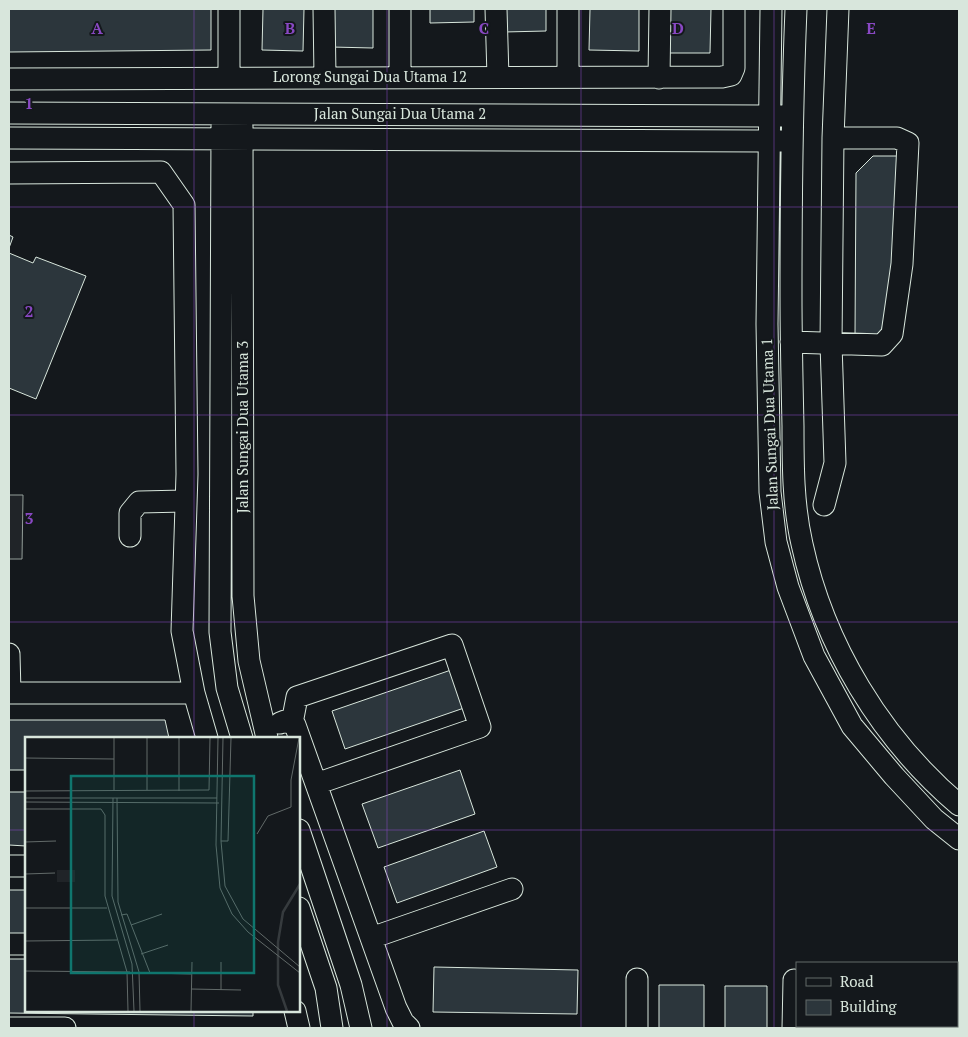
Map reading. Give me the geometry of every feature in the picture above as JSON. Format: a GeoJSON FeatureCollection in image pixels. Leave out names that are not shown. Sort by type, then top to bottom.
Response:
{"type":"FeatureCollection","features":[{"type":"Feature","properties":{"kind":"street"},"geometry":{"type":"LineString","coordinates":[[229,9],[229,78]]}},
{"type":"Feature","properties":{"kind":"street"},"geometry":{"type":"LineString","coordinates":[[324,9],[324,76]]}},
{"type":"Feature","properties":{"kind":"street"},"geometry":{"type":"LineString","coordinates":[[400,9],[400,76]]}},
{"type":"Feature","properties":{"kind":"street"},"geometry":{"type":"LineString","coordinates":[[496,9],[498,77]]}},
{"type":"Feature","properties":{"kind":"street"},"geometry":{"type":"LineString","coordinates":[[568,9],[568,77]]}},
{"type":"Feature","properties":{"kind":"street"},"geometry":{"type":"LineString","coordinates":[[658,78],[660,9]]}},
{"type":"Feature","properties":{"kind":"street","name":"Lorong Sungai Dua Utama 12"},"geometry":{"type":"LineString","coordinates":[[9,79],[324,76],[658,78],[731,75],[734,68],[734,9]]}},
{"type":"Feature","properties":{"kind":"street","name":"Jalan Sungai Dua Utama 1"},"geometry":{"type":"LineString","coordinates":[[771,9],[767,333],[770,492],[776,542],[788,587],[814,656],[852,726],[927,812],[959,839]]}},
{"type":"Feature","properties":{"kind":"street","name":"Jalan Sungai Dua Utama 1"},"geometry":{"type":"LineString","coordinates":[[796,9],[792,116],[791,342],[794,491],[802,544],[811,579],[836,645],[873,712],[906,754],[935,786],[959,806]]}},
{"type":"Feature","properties":{"kind":"street"},"geometry":{"type":"LineString","coordinates":[[824,505],[835,463],[831,344],[833,138],[838,9]]}},
{"type":"Feature","properties":{"kind":"street","name":"Jalan Sungai Dua Utama 2"},"geometry":{"type":"LineString","coordinates":[[9,114],[792,116]]}},
{"type":"Feature","properties":{"kind":"street","name":"Jalan Sungai Dua Utama 3"},"geometry":{"type":"LineString","coordinates":[[232,114],[243,454],[243,596],[249,661],[265,734]]}},
{"type":"Feature","properties":{"kind":"street","name":"Jalan Sungai Dua Utama 2"},"geometry":{"type":"LineString","coordinates":[[9,138],[792,141]]}},
{"type":"Feature","properties":{"kind":"street","name":"Jalan Sungai Dua Utama 1"},"geometry":{"type":"LineString","coordinates":[[791,342],[882,345],[892,334],[902,264],[908,143],[897,138],[833,138]]}},
{"type":"Feature","properties":{"kind":"street","name":"Jalan Sungai Dua Utama 3"},"geometry":{"type":"LineString","coordinates":[[232,139],[220,459],[220,632],[227,688],[242,737]]}},
{"type":"Feature","properties":{"kind":"street"},"geometry":{"type":"LineString","coordinates":[[9,173],[161,172],[184,205],[187,474],[182,631],[194,693],[207,737]]}},
{"type":"Feature","properties":{"kind":"street"},"geometry":{"type":"LineString","coordinates":[[187,474],[220,459],[243,454]]}},
{"type":"Feature","properties":{"kind":"street"},"geometry":{"type":"LineString","coordinates":[[130,536],[130,513],[139,502],[185,500]]}},
{"type":"Feature","properties":{"kind":"street"},"geometry":{"type":"LineString","coordinates":[[292,723],[297,697],[452,645],[480,727],[316,784]]}},
{"type":"Feature","properties":{"kind":"street"},"geometry":{"type":"LineString","coordinates":[[9,654],[9,693],[194,693]]}},
{"type":"Feature","properties":{"kind":"street"},"geometry":{"type":"LineString","coordinates":[[265,734],[285,722],[295,725],[299,737]]}},
{"type":"Feature","properties":{"kind":"street"},"geometry":{"type":"LineString","coordinates":[[300,739],[371,938],[406,1025]]}},
{"type":"Feature","properties":{"kind":"street"},"geometry":{"type":"LineString","coordinates":[[9,781],[25,781]]}},
{"type":"Feature","properties":{"kind":"street"},"geometry":{"type":"LineString","coordinates":[[300,833],[350,985],[361,1028]]}},
{"type":"Feature","properties":{"kind":"street"},"geometry":{"type":"LineString","coordinates":[[9,866],[25,866]]}},
{"type":"Feature","properties":{"kind":"street"},"geometry":{"type":"LineString","coordinates":[[371,938],[512,889]]}},
{"type":"Feature","properties":{"kind":"street"},"geometry":{"type":"LineString","coordinates":[[300,911],[326,988],[332,1028]]}},
{"type":"Feature","properties":{"kind":"street"},"geometry":{"type":"LineString","coordinates":[[9,944],[25,944]]}},
{"type":"Feature","properties":{"kind":"street"},"geometry":{"type":"LineString","coordinates":[[637,979],[637,1028]]}},
{"type":"Feature","properties":{"kind":"street"},"geometry":{"type":"LineString","coordinates":[[792,1028],[794,980]]}},
{"type":"Feature","properties":{"kind":"street"},"geometry":{"type":"LineString","coordinates":[[295,1012],[299,1028]]}},
{"type":"Feature","properties":{"kind":"street"},"geometry":{"type":"LineString","coordinates":[[9,1028],[65,1028]]}},
{"type":"Feature","properties":{"kind":"shaded area"},"geometry":{"type":"Polygon","coordinates":[[[9,495],[23,495],[22,559],[9,559],[9,495]]]}},
{"type":"Feature","properties":{"kind":"building"},"geometry":{"type":"Polygon","coordinates":[[[9,9],[211,9],[211,50],[9,52],[9,9]]]}},
{"type":"Feature","properties":{"kind":"building"},"geometry":{"type":"Polygon","coordinates":[[[263,9],[304,9],[303,51],[262,50],[263,9]]]}},
{"type":"Feature","properties":{"kind":"building"},"geometry":{"type":"Polygon","coordinates":[[[332,9],[373,9],[373,48],[331,47],[332,9]]]}},
{"type":"Feature","properties":{"kind":"building"},"geometry":{"type":"Polygon","coordinates":[[[430,9],[474,9],[474,22],[430,23],[430,9]]]}},
{"type":"Feature","properties":{"kind":"building"},"geometry":{"type":"Polygon","coordinates":[[[504,9],[546,9],[546,31],[504,32],[504,9]]]}},
{"type":"Feature","properties":{"kind":"building"},"geometry":{"type":"Polygon","coordinates":[[[590,9],[639,9],[639,51],[589,50],[590,9]]]}},
{"type":"Feature","properties":{"kind":"building"},"geometry":{"type":"Polygon","coordinates":[[[667,9],[711,9],[710,53],[666,53],[667,9]]]}},
{"type":"Feature","properties":{"kind":"building"},"geometry":{"type":"Polygon","coordinates":[[[873,156],[899,156],[893,263],[882,329],[875,336],[855,336],[856,173],[873,156]]]}},
{"type":"Feature","properties":{"kind":"building"},"geometry":{"type":"Polygon","coordinates":[[[9,235],[13,237],[9,248],[9,235]]]}},
{"type":"Feature","properties":{"kind":"building"},"geometry":{"type":"Polygon","coordinates":[[[9,253],[33,263],[36,257],[86,276],[36,399],[9,388],[9,253]]]}},
{"type":"Feature","properties":{"kind":"building"},"geometry":{"type":"Polygon","coordinates":[[[451,670],[464,708],[345,749],[332,711],[451,670]]]}},
{"type":"Feature","properties":{"kind":"building"},"geometry":{"type":"Polygon","coordinates":[[[9,720],[165,720],[169,737],[25,737],[25,773],[9,773],[9,720]]]}},
{"type":"Feature","properties":{"kind":"building"},"geometry":{"type":"Polygon","coordinates":[[[460,770],[475,814],[378,848],[362,804],[460,770]]]}},
{"type":"Feature","properties":{"kind":"building"},"geometry":{"type":"Polygon","coordinates":[[[9,790],[25,790],[25,846],[9,845],[9,790]]]}},
{"type":"Feature","properties":{"kind":"building"},"geometry":{"type":"Polygon","coordinates":[[[484,831],[497,867],[397,903],[384,867],[484,831]]]}},
{"type":"Feature","properties":{"kind":"building"},"geometry":{"type":"Polygon","coordinates":[[[9,890],[25,890],[25,934],[9,935],[9,890]]]}},
{"type":"Feature","properties":{"kind":"building"},"geometry":{"type":"Polygon","coordinates":[[[9,959],[25,959],[25,1012],[253,1012],[253,1016],[9,1013],[9,959]]]}},
{"type":"Feature","properties":{"kind":"building"},"geometry":{"type":"Polygon","coordinates":[[[434,967],[578,970],[577,1014],[433,1012],[434,967]]]}},
{"type":"Feature","properties":{"kind":"building"},"geometry":{"type":"Polygon","coordinates":[[[659,985],[704,985],[704,1028],[659,1028],[659,985]]]}},
{"type":"Feature","properties":{"kind":"building"},"geometry":{"type":"Polygon","coordinates":[[[725,986],[767,986],[767,1028],[725,1028],[725,986]]]}},
{"type":"Feature","properties":{"kind":"building"},"geometry":{"type":"Polygon","coordinates":[[[820,1027],[866,1027],[866,1028],[820,1027]]]}}]}
